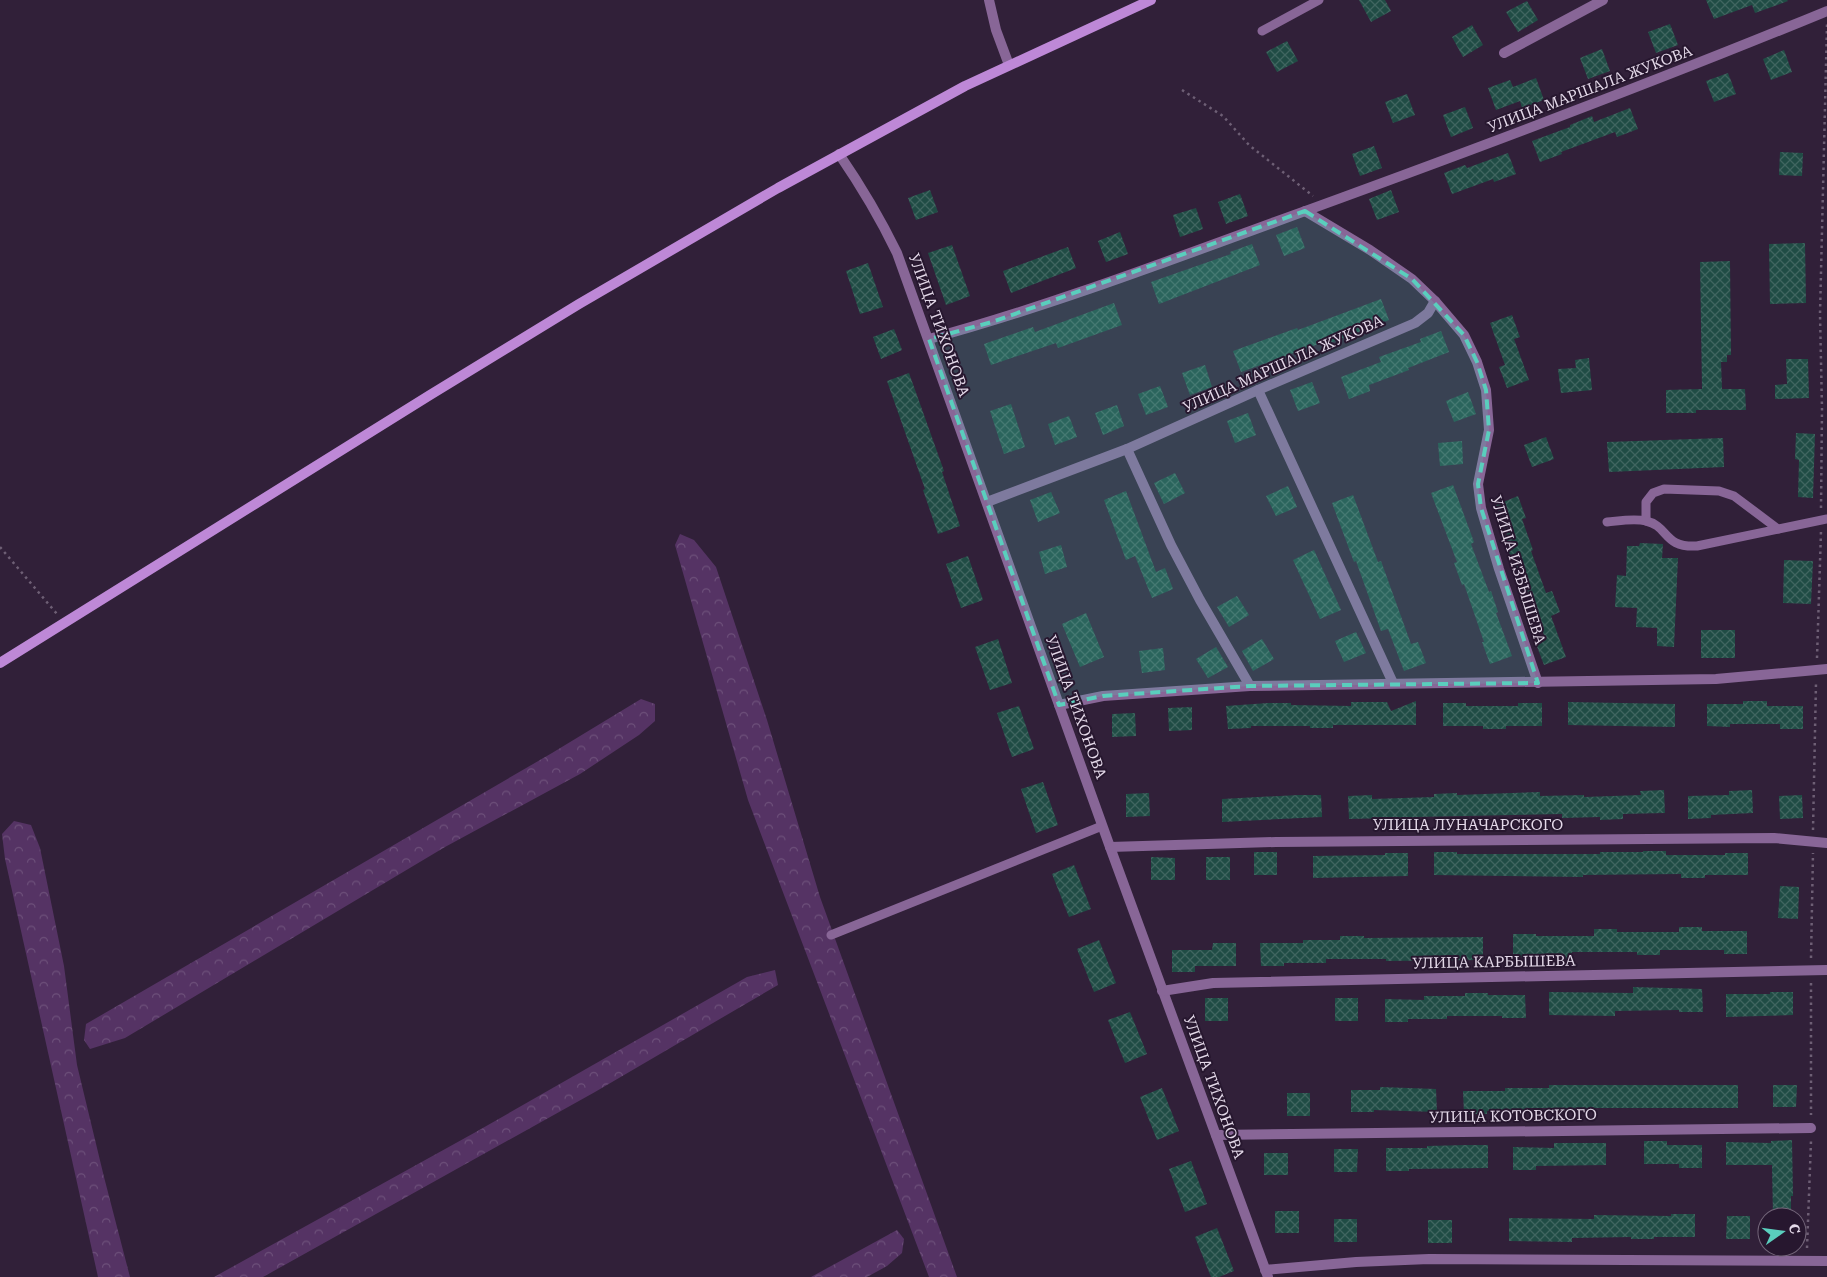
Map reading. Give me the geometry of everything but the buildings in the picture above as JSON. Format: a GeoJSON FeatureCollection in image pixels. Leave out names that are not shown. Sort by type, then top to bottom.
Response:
{"type":"FeatureCollection","features":[{"type":"Feature","properties":{"kind":"main road"},"geometry":{"type":"LineString","coordinates":[[0,663],[562,314],[839,154],[965,86],[1151,0]]}},
{"type":"Feature","properties":{"kind":"street"},"geometry":{"type":"LineString","coordinates":[[989,0],[996,30],[1009,65]]}},
{"type":"Feature","properties":{"kind":"street"},"geometry":{"type":"LineString","coordinates":[[1504,53],[1603,0]]}},
{"type":"Feature","properties":{"kind":"street","name":"УЛИЦА МАРШАЛА ЖУКОВА"},"geometry":{"type":"LineString","coordinates":[[929,339],[1002,318],[1305,212],[1685,70],[1827,11]]}},
{"type":"Feature","properties":{"kind":"street","name":"УЛИЦА ТИХОНОВА"},"geometry":{"type":"LineString","coordinates":[[839,154],[862,187],[884,225],[897,253],[1102,826],[1267,1274]]}},
{"type":"Feature","properties":{"kind":"street"},"geometry":{"type":"LineString","coordinates":[[1305,212],[1391,264],[1412,279],[1435,301]]}},
{"type":"Feature","properties":{"kind":"street","name":"УЛИЦА МАРШАЛА ЖУКОВА"},"geometry":{"type":"LineString","coordinates":[[987,502],[1127,449],[1258,390],[1415,323],[1428,313],[1435,301]]}},
{"type":"Feature","properties":{"kind":"street","name":"УЛИЦА ИЗБЫШЕВА"},"geometry":{"type":"LineString","coordinates":[[1435,301],[1464,336],[1477,362],[1486,390],[1489,430],[1478,484],[1481,508],[1499,569],[1538,683]]}},
{"type":"Feature","properties":{"kind":"street"},"geometry":{"type":"LineString","coordinates":[[1258,390],[1393,683]]}},
{"type":"Feature","properties":{"kind":"street"},"geometry":{"type":"LineString","coordinates":[[1127,449],[1171,545],[1200,600],[1250,686]]}},
{"type":"Feature","properties":{"kind":"street"},"geometry":{"type":"LineString","coordinates":[[1059,705],[1103,696],[1250,686],[1716,679],[1822,669]]}},
{"type":"Feature","properties":{"kind":"street","name":"УЛИЦА ЛУНАЧАРСКОГО"},"geometry":{"type":"LineString","coordinates":[[1110,848],[1286,842],[1774,838],[1827,843]]}},
{"type":"Feature","properties":{"kind":"street","name":"УЛИЦА КАРБЫШЕВА"},"geometry":{"type":"LineString","coordinates":[[1162,991],[1213,983],[1827,970]]}},
{"type":"Feature","properties":{"kind":"street","name":"УЛИЦА КОТОВСКОГО"},"geometry":{"type":"LineString","coordinates":[[1216,1135],[1811,1128]]}},
{"type":"Feature","properties":{"kind":"street"},"geometry":{"type":"LineString","coordinates":[[1267,1274],[1356,1262],[1430,1259],[1827,1261]]}},
{"type":"Feature","properties":{"kind":"lane"},"geometry":{"type":"LineString","coordinates":[[1262,31],[1319,0]]}},
{"type":"Feature","properties":{"kind":"lane"},"geometry":{"type":"LineString","coordinates":[[1646,521],[1646,502],[1653,493],[1664,489],[1719,491],[1734,496],[1778,530]]}},
{"type":"Feature","properties":{"kind":"lane"},"geometry":{"type":"LineString","coordinates":[[1607,522],[1646,521],[1657,526],[1669,539],[1683,547],[1697,546],[1824,520]]}},
{"type":"Feature","properties":{"kind":"lane"},"geometry":{"type":"LineString","coordinates":[[831,934],[1102,826]]}},
{"type":"Feature","properties":{"kind":"path"},"geometry":{"type":"LineString","coordinates":[[1807,1261],[1811,1128],[1813,843],[1822,669],[1824,520],[1820,314],[1827,11]]}},
{"type":"Feature","properties":{"kind":"path"},"geometry":{"type":"LineString","coordinates":[[1182,90],[1224,116],[1249,145],[1324,204]]}},
{"type":"Feature","properties":{"kind":"path"},"geometry":{"type":"LineString","coordinates":[[0,547],[65,623]]}},
{"type":"Feature","properties":{"kind":"highlighted area"},"geometry":{"type":"Polygon","coordinates":[[[1305,211],[1412,279],[1464,335],[1477,362],[1486,390],[1489,430],[1478,484],[1481,508],[1538,683],[1250,686],[1103,696],[1059,705],[929,339],[992,322],[1305,211]]]}},
{"type":"Feature","properties":{"kind":"green space"},"geometry":{"type":"Polygon","coordinates":[[[680,534],[694,540],[716,567],[767,720],[820,897],[957,1277],[929,1277],[748,800],[675,545],[680,534]]]}},
{"type":"Feature","properties":{"kind":"green space"},"geometry":{"type":"Polygon","coordinates":[[[641,699],[655,704],[655,721],[639,735],[580,774],[445,847],[125,1038],[90,1049],[84,1040],[86,1024],[552,753],[641,699]]]}},
{"type":"Feature","properties":{"kind":"green space"},"geometry":{"type":"Polygon","coordinates":[[[14,821],[31,825],[40,848],[64,966],[77,1065],[130,1277],[98,1277],[5,859],[2,834],[14,821]]]}},
{"type":"Feature","properties":{"kind":"green space"},"geometry":{"type":"Polygon","coordinates":[[[775,970],[778,985],[595,1092],[263,1277],[214,1277],[474,1133],[747,977],[775,970]]]}},
{"type":"Feature","properties":{"kind":"green space"},"geometry":{"type":"Polygon","coordinates":[[[897,1230],[904,1239],[902,1253],[887,1266],[867,1277],[811,1277],[897,1230]]]}}]}
